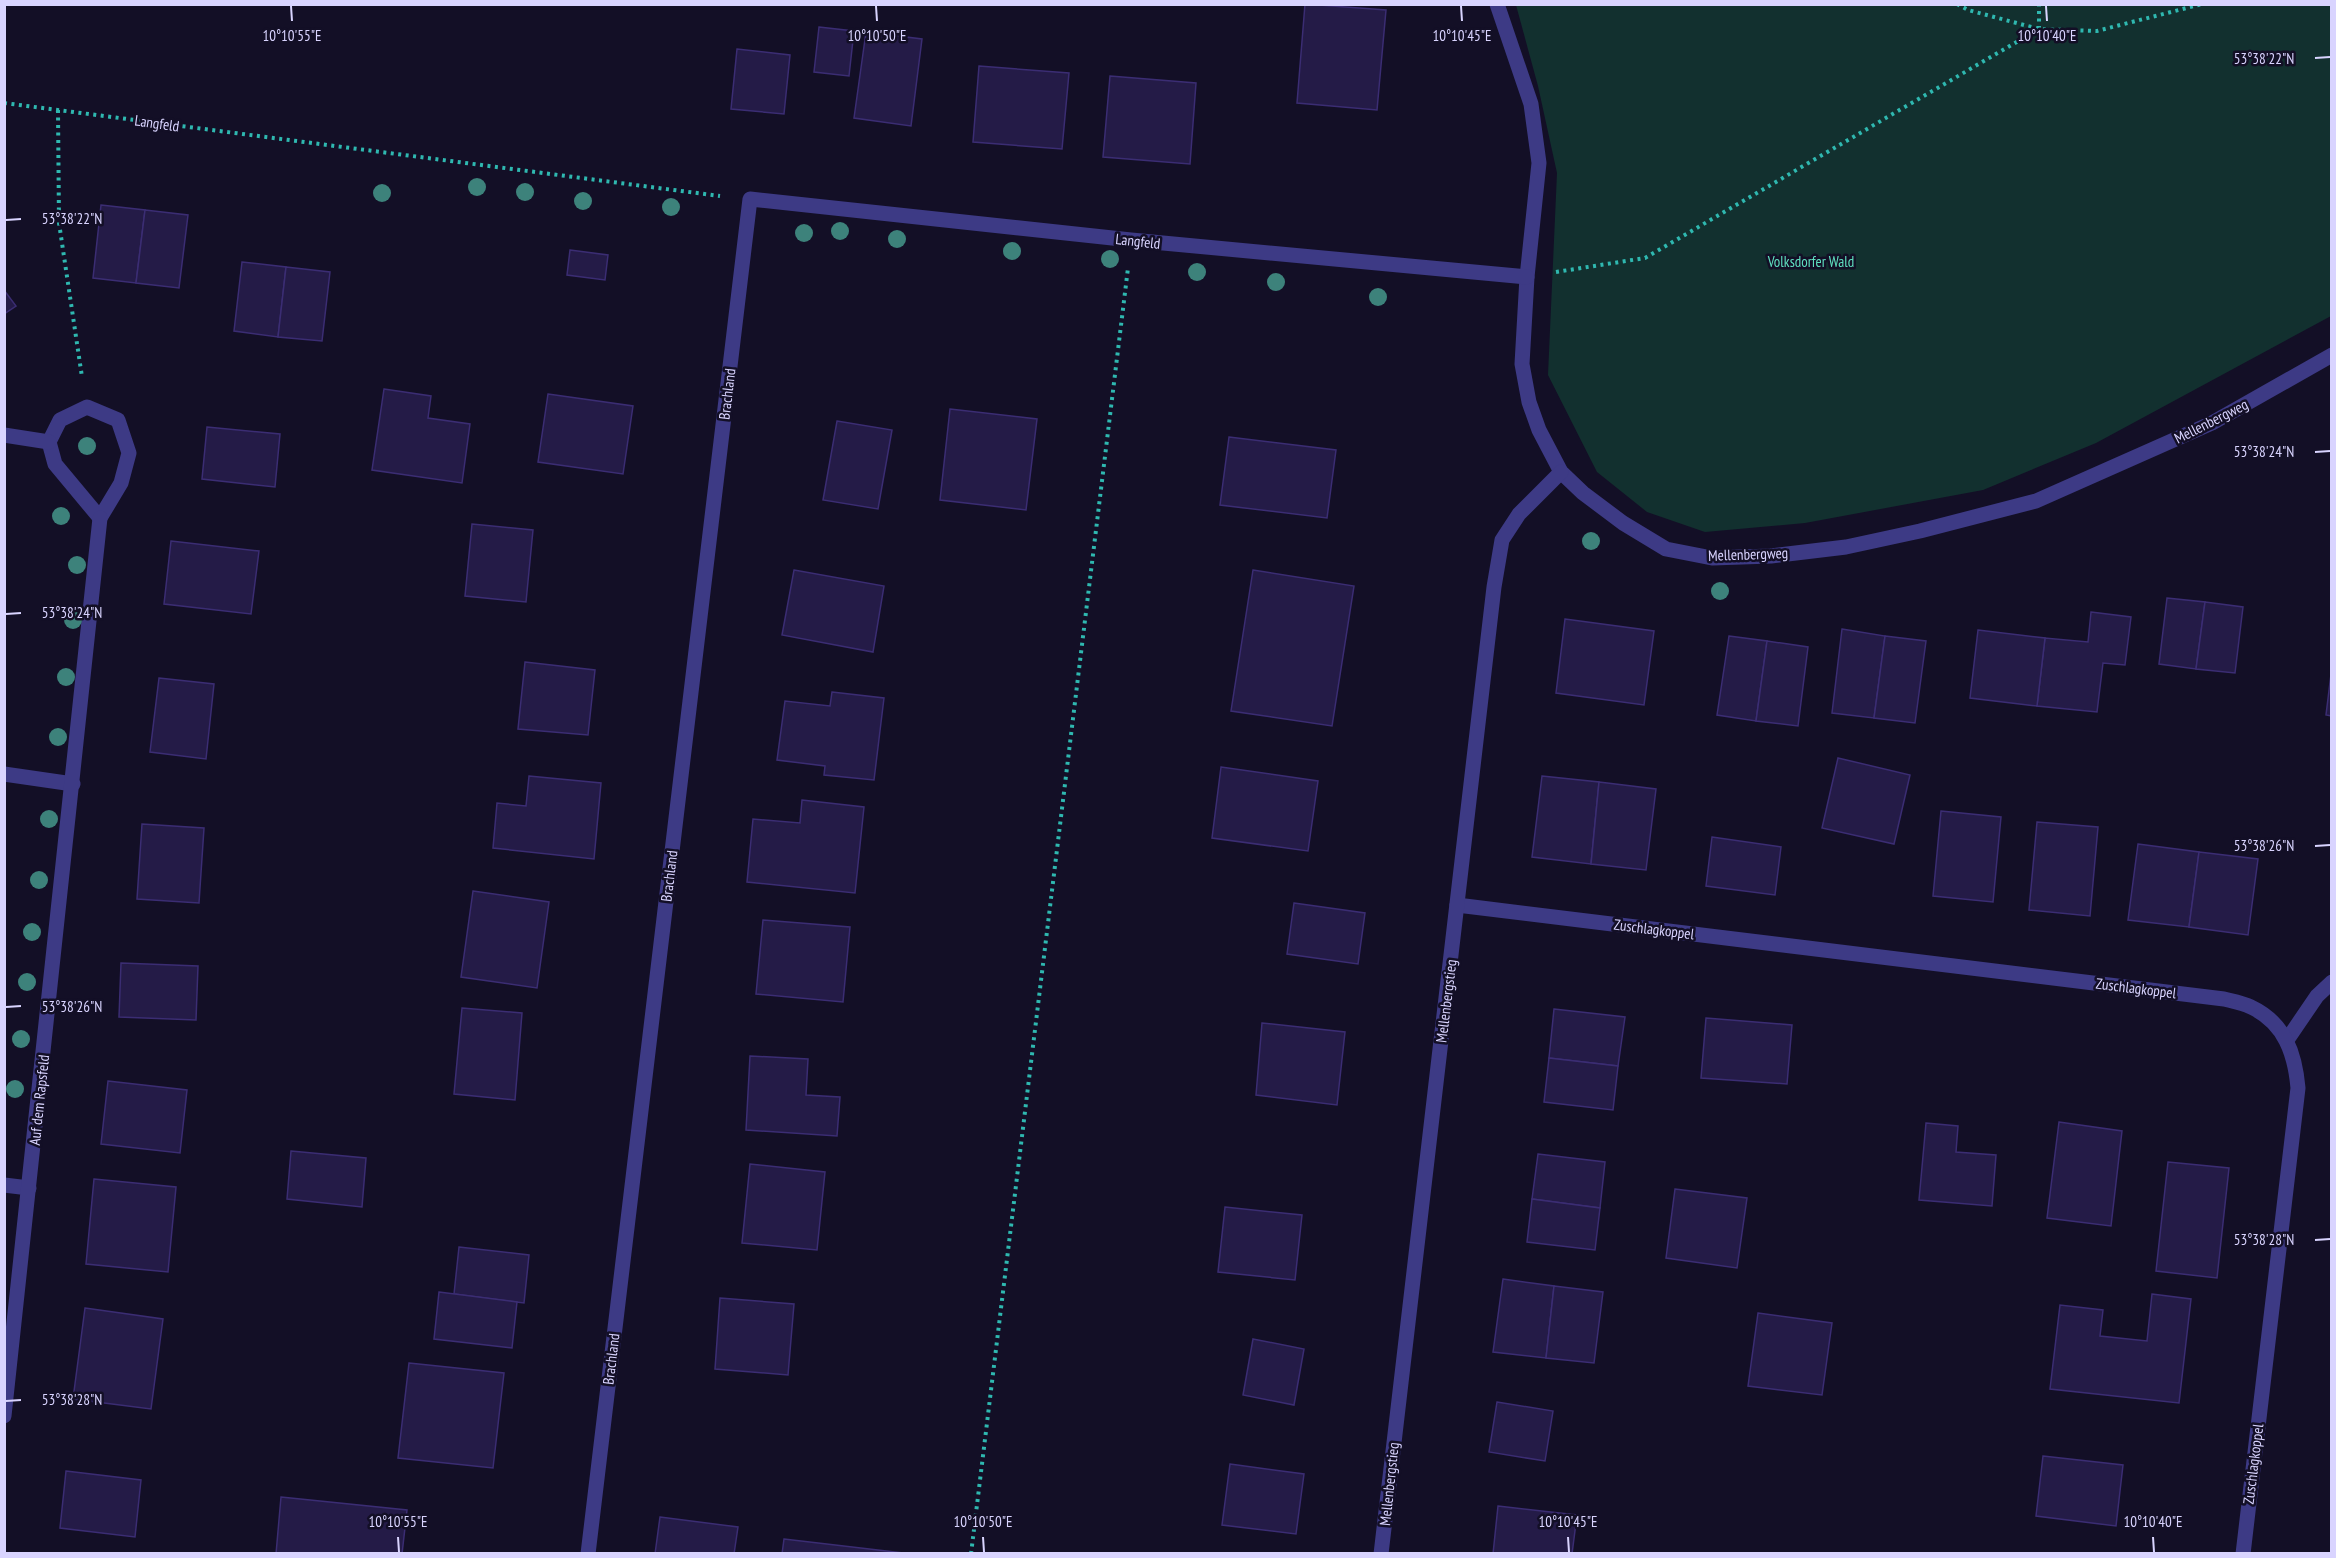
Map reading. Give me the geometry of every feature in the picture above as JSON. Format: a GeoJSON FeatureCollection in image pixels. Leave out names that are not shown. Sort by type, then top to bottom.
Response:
{"type":"FeatureCollection","features":[{"type":"Feature","properties":{"kind":"street","name":"Mellenbergweg"},"geometry":{"type":"LineString","coordinates":[[1497,4],[1531,104],[1539,163],[1527,277],[1522,364],[1529,402],[1539,430],[1561,472],[1591,500],[1666,549],[1712,558],[1771,556],[1846,547],[2036,501],[2212,423],[2331,355]]}},
{"type":"Feature","properties":{"kind":"street","name":"Langfeld"},"geometry":{"type":"LineString","coordinates":[[750,199],[1131,240],[1527,277]]}},
{"type":"Feature","properties":{"kind":"street","name":"Brachland"},"geometry":{"type":"LineString","coordinates":[[588,1554],[750,199]]}},
{"type":"Feature","properties":{"kind":"street"},"geometry":{"type":"LineString","coordinates":[[87,407],[60,420],[49,442],[56,464],[100,518]]}},
{"type":"Feature","properties":{"kind":"street","name":"Auf dem Rapsfeld"},"geometry":{"type":"LineString","coordinates":[[4,1416],[100,518],[121,483],[129,453],[118,420],[87,407]]}},
{"type":"Feature","properties":{"kind":"street"},"geometry":{"type":"LineString","coordinates":[[4,435],[49,442]]}},
{"type":"Feature","properties":{"kind":"street","name":"Mellenbergstieg"},"geometry":{"type":"LineString","coordinates":[[1381,1554],[1494,587],[1502,540],[1519,514],[1561,472]]}},
{"type":"Feature","properties":{"kind":"street"},"geometry":{"type":"LineString","coordinates":[[4,774],[73,784]]}},
{"type":"Feature","properties":{"kind":"street","name":"Zuschlagkoppel"},"geometry":{"type":"LineString","coordinates":[[1457,905],[2224,999],[2251,1007],[2272,1022],[2287,1040],[2296,1064],[2298,1088],[2243,1554]]}},
{"type":"Feature","properties":{"kind":"street"},"geometry":{"type":"LineString","coordinates":[[2287,1040],[2316,996],[2331,982]]}},
{"type":"Feature","properties":{"kind":"street"},"geometry":{"type":"LineString","coordinates":[[4,1185],[29,1188]]}},
{"type":"Feature","properties":{"kind":"path"},"geometry":{"type":"LineString","coordinates":[[1957,4],[1968,10],[2039,29],[2097,31],[2202,4]]}},
{"type":"Feature","properties":{"kind":"path"},"geometry":{"type":"LineString","coordinates":[[2039,4],[2039,29]]}},
{"type":"Feature","properties":{"kind":"path"},"geometry":{"type":"LineString","coordinates":[[1527,277],[1645,258],[2039,29]]}},
{"type":"Feature","properties":{"kind":"path","name":"Langfeld"},"geometry":{"type":"LineString","coordinates":[[4,103],[750,199]]}},
{"type":"Feature","properties":{"kind":"path"},"geometry":{"type":"LineString","coordinates":[[58,110],[59,223],[87,407]]}},
{"type":"Feature","properties":{"kind":"path"},"geometry":{"type":"LineString","coordinates":[[971,1554],[1131,240]]}},
{"type":"Feature","properties":{"kind":"green space","name":"Volksdorfer Wald"},"geometry":{"type":"Polygon","coordinates":[[[1516,5],[2331,5],[2331,316],[2096,443],[1983,490],[1805,523],[1705,532],[1647,512],[1597,472],[1548,375],[1557,173],[1538,86],[1516,5]]]}},
{"type":"Feature","properties":{"kind":"building"},"geometry":{"type":"Polygon","coordinates":[[[1305,4],[1386,10],[1377,110],[1297,103],[1305,4]]]}},
{"type":"Feature","properties":{"kind":"building"},"geometry":{"type":"Polygon","coordinates":[[[819,27],[854,31],[849,76],[814,72],[819,27]]]}},
{"type":"Feature","properties":{"kind":"building"},"geometry":{"type":"Polygon","coordinates":[[[866,32],[922,39],[911,126],[854,118],[866,32]]]}},
{"type":"Feature","properties":{"kind":"building"},"geometry":{"type":"Polygon","coordinates":[[[737,49],[790,55],[784,114],[731,109],[737,49]]]}},
{"type":"Feature","properties":{"kind":"building"},"geometry":{"type":"Polygon","coordinates":[[[979,66],[1069,73],[1062,149],[973,142],[979,66]]]}},
{"type":"Feature","properties":{"kind":"building"},"geometry":{"type":"Polygon","coordinates":[[[1110,76],[1196,83],[1190,164],[1103,157],[1110,76]]]}},
{"type":"Feature","properties":{"kind":"building"},"geometry":{"type":"Polygon","coordinates":[[[101,205],[145,210],[136,283],[93,278],[101,205]]]}},
{"type":"Feature","properties":{"kind":"building"},"geometry":{"type":"Polygon","coordinates":[[[145,210],[188,215],[179,288],[136,283],[145,210]]]}},
{"type":"Feature","properties":{"kind":"building"},"geometry":{"type":"Polygon","coordinates":[[[570,250],[608,255],[605,280],[567,275],[570,250]]]}},
{"type":"Feature","properties":{"kind":"building"},"geometry":{"type":"Polygon","coordinates":[[[242,262],[286,267],[278,337],[234,331],[242,262]]]}},
{"type":"Feature","properties":{"kind":"building"},"geometry":{"type":"Polygon","coordinates":[[[286,267],[330,272],[322,341],[278,337],[286,267]]]}},
{"type":"Feature","properties":{"kind":"building"},"geometry":{"type":"Polygon","coordinates":[[[4,290],[16,306],[4,314],[4,290]]]}},
{"type":"Feature","properties":{"kind":"building"},"geometry":{"type":"Polygon","coordinates":[[[384,389],[431,396],[428,418],[470,424],[462,483],[372,470],[384,389]]]}},
{"type":"Feature","properties":{"kind":"building"},"geometry":{"type":"Polygon","coordinates":[[[548,394],[633,406],[623,474],[538,462],[548,394]]]}},
{"type":"Feature","properties":{"kind":"building"},"geometry":{"type":"Polygon","coordinates":[[[950,409],[1037,419],[1026,510],[940,500],[950,409]]]}},
{"type":"Feature","properties":{"kind":"building"},"geometry":{"type":"Polygon","coordinates":[[[837,421],[892,430],[878,509],[823,500],[837,421]]]}},
{"type":"Feature","properties":{"kind":"building"},"geometry":{"type":"Polygon","coordinates":[[[207,427],[280,434],[275,487],[202,479],[207,427]]]}},
{"type":"Feature","properties":{"kind":"building"},"geometry":{"type":"Polygon","coordinates":[[[1229,437],[1336,450],[1327,518],[1220,505],[1229,437]]]}},
{"type":"Feature","properties":{"kind":"building"},"geometry":{"type":"Polygon","coordinates":[[[472,524],[533,530],[526,602],[465,596],[472,524]]]}},
{"type":"Feature","properties":{"kind":"building"},"geometry":{"type":"Polygon","coordinates":[[[171,541],[259,551],[251,614],[164,604],[171,541]]]}},
{"type":"Feature","properties":{"kind":"building"},"geometry":{"type":"Polygon","coordinates":[[[794,570],[884,586],[873,652],[782,635],[794,570]]]}},
{"type":"Feature","properties":{"kind":"building"},"geometry":{"type":"Polygon","coordinates":[[[1253,570],[1354,586],[1332,726],[1231,711],[1253,570]]]}},
{"type":"Feature","properties":{"kind":"building"},"geometry":{"type":"Polygon","coordinates":[[[2167,598],[2205,602],[2196,669],[2159,664],[2167,598]]]}},
{"type":"Feature","properties":{"kind":"building"},"geometry":{"type":"Polygon","coordinates":[[[2205,602],[2243,607],[2235,673],[2196,669],[2205,602]]]}},
{"type":"Feature","properties":{"kind":"building"},"geometry":{"type":"Polygon","coordinates":[[[2091,612],[2131,617],[2125,665],[2103,663],[2097,712],[2037,706],[2045,638],[2088,642],[2091,612]]]}},
{"type":"Feature","properties":{"kind":"building"},"geometry":{"type":"Polygon","coordinates":[[[1565,619],[1654,631],[1644,705],[1556,693],[1565,619]]]}},
{"type":"Feature","properties":{"kind":"building"},"geometry":{"type":"Polygon","coordinates":[[[1842,629],[1885,636],[1874,718],[1832,713],[1842,629]]]}},
{"type":"Feature","properties":{"kind":"building"},"geometry":{"type":"Polygon","coordinates":[[[1978,630],[2045,638],[2037,706],[1970,698],[1978,630]]]}},
{"type":"Feature","properties":{"kind":"building"},"geometry":{"type":"Polygon","coordinates":[[[1729,636],[1767,641],[1756,721],[1717,715],[1729,636]]]}},
{"type":"Feature","properties":{"kind":"building"},"geometry":{"type":"Polygon","coordinates":[[[1885,636],[1926,641],[1915,723],[1874,718],[1885,636]]]}},
{"type":"Feature","properties":{"kind":"building"},"geometry":{"type":"Polygon","coordinates":[[[1767,641],[1808,647],[1798,726],[1756,721],[1767,641]]]}},
{"type":"Feature","properties":{"kind":"building"},"geometry":{"type":"Polygon","coordinates":[[[525,662],[595,670],[588,735],[518,729],[525,662]]]}},
{"type":"Feature","properties":{"kind":"building"},"geometry":{"type":"Polygon","coordinates":[[[2332,666],[2332,716],[2326,715],[2332,666]]]}},
{"type":"Feature","properties":{"kind":"building"},"geometry":{"type":"Polygon","coordinates":[[[159,678],[214,684],[206,759],[150,752],[159,678]]]}},
{"type":"Feature","properties":{"kind":"building"},"geometry":{"type":"Polygon","coordinates":[[[832,692],[884,698],[874,780],[824,775],[825,766],[777,760],[785,701],[830,706],[832,692]]]}},
{"type":"Feature","properties":{"kind":"building"},"geometry":{"type":"Polygon","coordinates":[[[1838,758],[1910,775],[1894,844],[1822,828],[1838,758]]]}},
{"type":"Feature","properties":{"kind":"building"},"geometry":{"type":"Polygon","coordinates":[[[1221,767],[1318,781],[1308,851],[1212,838],[1221,767]]]}},
{"type":"Feature","properties":{"kind":"building"},"geometry":{"type":"Polygon","coordinates":[[[529,776],[601,783],[594,859],[493,848],[497,803],[526,806],[529,776]]]}},
{"type":"Feature","properties":{"kind":"building"},"geometry":{"type":"Polygon","coordinates":[[[1542,776],[1599,782],[1591,864],[1532,857],[1542,776]]]}},
{"type":"Feature","properties":{"kind":"building"},"geometry":{"type":"Polygon","coordinates":[[[1599,782],[1656,789],[1646,870],[1591,864],[1599,782]]]}},
{"type":"Feature","properties":{"kind":"building"},"geometry":{"type":"Polygon","coordinates":[[[802,800],[864,807],[855,893],[747,882],[753,819],[800,823],[802,800]]]}},
{"type":"Feature","properties":{"kind":"building"},"geometry":{"type":"Polygon","coordinates":[[[1941,811],[2001,817],[1993,902],[1933,896],[1941,811]]]}},
{"type":"Feature","properties":{"kind":"building"},"geometry":{"type":"Polygon","coordinates":[[[2037,822],[2098,827],[2090,916],[2029,910],[2037,822]]]}},
{"type":"Feature","properties":{"kind":"building"},"geometry":{"type":"Polygon","coordinates":[[[142,824],[204,828],[199,903],[137,899],[142,824]]]}},
{"type":"Feature","properties":{"kind":"building"},"geometry":{"type":"Polygon","coordinates":[[[1712,837],[1781,847],[1775,895],[1706,886],[1712,837]]]}},
{"type":"Feature","properties":{"kind":"building"},"geometry":{"type":"Polygon","coordinates":[[[2138,844],[2199,852],[2189,927],[2128,920],[2138,844]]]}},
{"type":"Feature","properties":{"kind":"building"},"geometry":{"type":"Polygon","coordinates":[[[2199,852],[2258,859],[2248,935],[2189,927],[2199,852]]]}},
{"type":"Feature","properties":{"kind":"building"},"geometry":{"type":"Polygon","coordinates":[[[473,891],[549,902],[537,988],[461,977],[473,891]]]}},
{"type":"Feature","properties":{"kind":"building"},"geometry":{"type":"Polygon","coordinates":[[[1294,903],[1365,913],[1358,964],[1287,954],[1294,903]]]}},
{"type":"Feature","properties":{"kind":"building"},"geometry":{"type":"Polygon","coordinates":[[[763,920],[850,927],[843,1002],[756,994],[763,920]]]}},
{"type":"Feature","properties":{"kind":"building"},"geometry":{"type":"Polygon","coordinates":[[[121,963],[198,966],[196,1020],[119,1017],[121,963]]]}},
{"type":"Feature","properties":{"kind":"building"},"geometry":{"type":"Polygon","coordinates":[[[462,1008],[522,1013],[515,1100],[454,1094],[462,1008]]]}},
{"type":"Feature","properties":{"kind":"building"},"geometry":{"type":"Polygon","coordinates":[[[1554,1009],[1625,1017],[1618,1066],[1549,1058],[1554,1009]]]}},
{"type":"Feature","properties":{"kind":"building"},"geometry":{"type":"Polygon","coordinates":[[[1706,1018],[1792,1025],[1787,1084],[1701,1078],[1706,1018]]]}},
{"type":"Feature","properties":{"kind":"building"},"geometry":{"type":"Polygon","coordinates":[[[1262,1023],[1345,1032],[1337,1105],[1256,1095],[1262,1023]]]}},
{"type":"Feature","properties":{"kind":"building"},"geometry":{"type":"Polygon","coordinates":[[[750,1056],[808,1059],[806,1095],[840,1097],[837,1136],[746,1130],[750,1056]]]}},
{"type":"Feature","properties":{"kind":"building"},"geometry":{"type":"Polygon","coordinates":[[[1549,1058],[1618,1066],[1613,1110],[1544,1102],[1549,1058]]]}},
{"type":"Feature","properties":{"kind":"building"},"geometry":{"type":"Polygon","coordinates":[[[108,1081],[187,1090],[180,1153],[101,1144],[108,1081]]]}},
{"type":"Feature","properties":{"kind":"building"},"geometry":{"type":"Polygon","coordinates":[[[2059,1122],[2122,1131],[2111,1226],[2047,1218],[2059,1122]]]}},
{"type":"Feature","properties":{"kind":"building"},"geometry":{"type":"Polygon","coordinates":[[[1926,1123],[1958,1126],[1956,1152],[1996,1155],[1992,1206],[1919,1200],[1926,1123]]]}},
{"type":"Feature","properties":{"kind":"building"},"geometry":{"type":"Polygon","coordinates":[[[291,1151],[366,1158],[362,1207],[287,1199],[291,1151]]]}},
{"type":"Feature","properties":{"kind":"building"},"geometry":{"type":"Polygon","coordinates":[[[1538,1154],[1605,1162],[1600,1208],[1532,1199],[1538,1154]]]}},
{"type":"Feature","properties":{"kind":"building"},"geometry":{"type":"Polygon","coordinates":[[[2168,1162],[2229,1168],[2217,1278],[2156,1271],[2168,1162]]]}},
{"type":"Feature","properties":{"kind":"building"},"geometry":{"type":"Polygon","coordinates":[[[750,1164],[825,1172],[817,1250],[742,1243],[750,1164]]]}},
{"type":"Feature","properties":{"kind":"building"},"geometry":{"type":"Polygon","coordinates":[[[94,1179],[176,1187],[168,1272],[86,1264],[94,1179]]]}},
{"type":"Feature","properties":{"kind":"building"},"geometry":{"type":"Polygon","coordinates":[[[1675,1189],[1747,1198],[1737,1268],[1666,1258],[1675,1189]]]}},
{"type":"Feature","properties":{"kind":"building"},"geometry":{"type":"Polygon","coordinates":[[[1532,1199],[1600,1208],[1595,1250],[1527,1242],[1532,1199]]]}},
{"type":"Feature","properties":{"kind":"building"},"geometry":{"type":"Polygon","coordinates":[[[1225,1207],[1302,1215],[1295,1280],[1218,1272],[1225,1207]]]}},
{"type":"Feature","properties":{"kind":"building"},"geometry":{"type":"Polygon","coordinates":[[[459,1247],[529,1255],[524,1303],[454,1294],[459,1247]]]}},
{"type":"Feature","properties":{"kind":"building"},"geometry":{"type":"Polygon","coordinates":[[[1503,1279],[1554,1286],[1546,1358],[1493,1352],[1503,1279]]]}},
{"type":"Feature","properties":{"kind":"building"},"geometry":{"type":"Polygon","coordinates":[[[1554,1286],[1603,1292],[1594,1363],[1546,1358],[1554,1286]]]}},
{"type":"Feature","properties":{"kind":"building"},"geometry":{"type":"Polygon","coordinates":[[[439,1292],[517,1302],[512,1348],[434,1339],[439,1292]]]}},
{"type":"Feature","properties":{"kind":"building"},"geometry":{"type":"Polygon","coordinates":[[[2152,1294],[2191,1299],[2179,1403],[2050,1389],[2060,1305],[2103,1310],[2100,1336],[2147,1341],[2152,1294]]]}},
{"type":"Feature","properties":{"kind":"building"},"geometry":{"type":"Polygon","coordinates":[[[720,1298],[794,1304],[788,1375],[715,1369],[720,1298]]]}},
{"type":"Feature","properties":{"kind":"building"},"geometry":{"type":"Polygon","coordinates":[[[85,1308],[163,1319],[151,1409],[73,1399],[85,1308]]]}},
{"type":"Feature","properties":{"kind":"building"},"geometry":{"type":"Polygon","coordinates":[[[1758,1313],[1832,1323],[1822,1395],[1748,1386],[1758,1313]]]}},
{"type":"Feature","properties":{"kind":"building"},"geometry":{"type":"Polygon","coordinates":[[[1253,1339],[1304,1349],[1294,1405],[1243,1395],[1253,1339]]]}},
{"type":"Feature","properties":{"kind":"building"},"geometry":{"type":"Polygon","coordinates":[[[409,1363],[504,1373],[493,1468],[398,1458],[409,1363]]]}},
{"type":"Feature","properties":{"kind":"building"},"geometry":{"type":"Polygon","coordinates":[[[1497,1402],[1553,1411],[1545,1461],[1489,1452],[1497,1402]]]}},
{"type":"Feature","properties":{"kind":"building"},"geometry":{"type":"Polygon","coordinates":[[[2043,1456],[2123,1465],[2116,1526],[2036,1516],[2043,1456]]]}},
{"type":"Feature","properties":{"kind":"building"},"geometry":{"type":"Polygon","coordinates":[[[1230,1464],[1304,1474],[1296,1534],[1222,1525],[1230,1464]]]}},
{"type":"Feature","properties":{"kind":"building"},"geometry":{"type":"Polygon","coordinates":[[[66,1471],[141,1480],[135,1537],[60,1528],[66,1471]]]}},
{"type":"Feature","properties":{"kind":"building"},"geometry":{"type":"Polygon","coordinates":[[[281,1497],[407,1510],[402,1554],[276,1554],[281,1497]]]}},
{"type":"Feature","properties":{"kind":"building"},"geometry":{"type":"Polygon","coordinates":[[[1498,1506],[1577,1515],[1572,1554],[1493,1554],[1498,1506]]]}},
{"type":"Feature","properties":{"kind":"building"},"geometry":{"type":"Polygon","coordinates":[[[660,1517],[738,1527],[734,1554],[655,1554],[660,1517]]]}},
{"type":"Feature","properties":{"kind":"building"},"geometry":{"type":"Polygon","coordinates":[[[784,1539],[912,1554],[782,1554],[784,1539]]]}}]}
